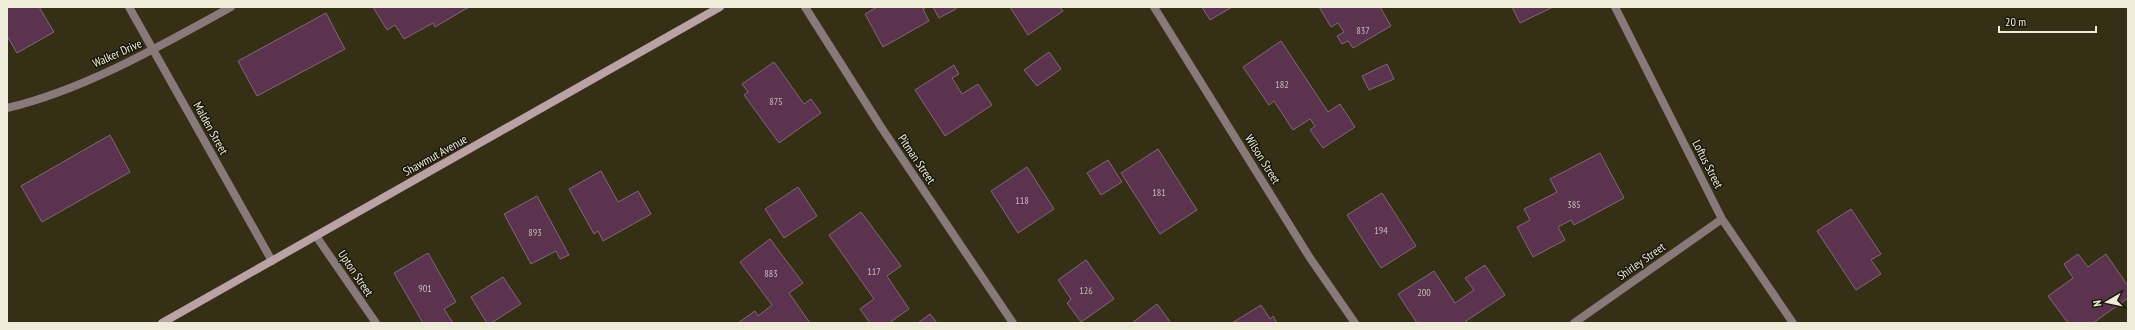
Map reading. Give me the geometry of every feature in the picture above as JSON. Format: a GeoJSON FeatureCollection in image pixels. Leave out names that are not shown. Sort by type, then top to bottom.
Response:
{"type":"FeatureCollection","features":[{"type":"Feature","properties":{"kind":"main road","name":"Shawmut Avenue"},"geometry":{"type":"LineString","coordinates":[[162,323],[720,7]]}},
{"type":"Feature","properties":{"kind":"street","name":"Malden Street"},"geometry":{"type":"LineString","coordinates":[[129,7],[272,261]]}},
{"type":"Feature","properties":{"kind":"street","name":"Walker Drive"},"geometry":{"type":"LineString","coordinates":[[7,108],[62,91],[153,49],[231,7]]}},
{"type":"Feature","properties":{"kind":"street","name":"Pitman Street"},"geometry":{"type":"LineString","coordinates":[[805,7],[881,127],[1013,323]]}},
{"type":"Feature","properties":{"kind":"street","name":"Wilson Street"},"geometry":{"type":"LineString","coordinates":[[1154,7],[1310,258],[1355,323]]}},
{"type":"Feature","properties":{"kind":"street","name":"Loftus Street"},"geometry":{"type":"LineString","coordinates":[[1615,7],[1722,219],[1793,323]]}},
{"type":"Feature","properties":{"kind":"street","name":"Shirley Street"},"geometry":{"type":"LineString","coordinates":[[1574,323],[1722,219]]}},
{"type":"Feature","properties":{"kind":"street","name":"Upton Street"},"geometry":{"type":"LineString","coordinates":[[316,236],[376,323]]}},
{"type":"Feature","properties":{"kind":"building"},"geometry":{"type":"Polygon","coordinates":[[[7,7],[39,7],[54,32],[17,53],[7,36],[7,7]]]}},
{"type":"Feature","properties":{"kind":"building"},"geometry":{"type":"Polygon","coordinates":[[[373,7],[469,7],[435,27],[433,23],[404,39],[395,25],[387,30],[373,7]]]}},
{"type":"Feature","properties":{"kind":"building"},"geometry":{"type":"Polygon","coordinates":[[[877,7],[927,7],[923,9],[929,21],[883,47],[865,14],[877,7]]]}},
{"type":"Feature","properties":{"kind":"building"},"geometry":{"type":"Polygon","coordinates":[[[933,7],[955,7],[956,9],[939,18],[933,7]]]}},
{"type":"Feature","properties":{"kind":"building"},"geometry":{"type":"Polygon","coordinates":[[[1010,7],[1060,7],[1063,11],[1028,35],[1010,7]]]}},
{"type":"Feature","properties":{"kind":"building"},"geometry":{"type":"Polygon","coordinates":[[[1202,7],[1232,7],[1210,20],[1202,7]]]}},
{"type":"Feature","properties":{"kind":"building"},"geometry":{"type":"Polygon","coordinates":[[[1319,7],[1380,7],[1391,26],[1353,48],[1348,41],[1342,44],[1337,36],[1344,32],[1338,23],[1331,27],[1319,7]]]}},
{"type":"Feature","properties":{"kind":"building"},"geometry":{"type":"Polygon","coordinates":[[[1512,7],[1553,7],[1520,23],[1512,7]]]}},
{"type":"Feature","properties":{"kind":"building"},"geometry":{"type":"Polygon","coordinates":[[[326,13],[345,49],[257,96],[238,61],[326,13]]]}},
{"type":"Feature","properties":{"kind":"building"},"geometry":{"type":"Polygon","coordinates":[[[1281,41],[1328,112],[1340,104],[1355,127],[1323,148],[1310,130],[1315,126],[1310,119],[1293,130],[1274,101],[1269,105],[1243,67],[1281,41]]]}},
{"type":"Feature","properties":{"kind":"building"},"geometry":{"type":"Polygon","coordinates":[[[1049,52],[1061,69],[1037,86],[1024,70],[1049,52]]]}},
{"type":"Feature","properties":{"kind":"building"},"geometry":{"type":"Polygon","coordinates":[[[774,62],[804,104],[811,99],[821,113],[779,143],[744,95],[748,92],[742,84],[774,62]]]}},
{"type":"Feature","properties":{"kind":"building"},"geometry":{"type":"Polygon","coordinates":[[[1387,64],[1394,79],[1369,90],[1362,76],[1387,64]]]}},
{"type":"Feature","properties":{"kind":"building"},"geometry":{"type":"Polygon","coordinates":[[[954,65],[959,74],[952,78],[962,94],[978,84],[992,105],[945,136],[915,90],[954,65]]]}},
{"type":"Feature","properties":{"kind":"building"},"geometry":{"type":"Polygon","coordinates":[[[110,135],[130,172],[42,222],[21,186],[110,135]]]}},
{"type":"Feature","properties":{"kind":"building"},"geometry":{"type":"Polygon","coordinates":[[[1158,149],[1197,210],[1160,234],[1121,173],[1158,149]]]}},
{"type":"Feature","properties":{"kind":"building"},"geometry":{"type":"Polygon","coordinates":[[[1600,153],[1624,198],[1574,225],[1571,220],[1558,227],[1565,240],[1533,257],[1517,227],[1530,220],[1524,209],[1557,192],[1550,179],[1600,153]]]}},
{"type":"Feature","properties":{"kind":"building"},"geometry":{"type":"Polygon","coordinates":[[[1108,160],[1122,182],[1101,195],[1087,173],[1108,160]]]}},
{"type":"Feature","properties":{"kind":"building"},"geometry":{"type":"Polygon","coordinates":[[[1027,167],[1054,209],[1018,233],[991,191],[1027,167]]]}},
{"type":"Feature","properties":{"kind":"building"},"geometry":{"type":"Polygon","coordinates":[[[601,171],[618,202],[638,191],[651,214],[603,241],[598,231],[594,234],[569,189],[601,171]]]}},
{"type":"Feature","properties":{"kind":"building"},"geometry":{"type":"Polygon","coordinates":[[[798,187],[817,216],[784,238],[765,209],[798,187]]]}},
{"type":"Feature","properties":{"kind":"building"},"geometry":{"type":"Polygon","coordinates":[[[1382,193],[1416,246],[1381,268],[1347,215],[1382,193]]]}},
{"type":"Feature","properties":{"kind":"building"},"geometry":{"type":"Polygon","coordinates":[[[537,196],[569,255],[560,259],[556,251],[531,264],[504,214],[537,196]]]}},
{"type":"Feature","properties":{"kind":"building"},"geometry":{"type":"Polygon","coordinates":[[[1851,209],[1881,254],[1871,260],[1881,274],[1856,290],[1817,231],[1851,209]]]}},
{"type":"Feature","properties":{"kind":"building"},"geometry":{"type":"Polygon","coordinates":[[[861,212],[901,266],[887,276],[909,309],[889,323],[870,323],[860,309],[874,299],[829,235],[861,212]]]}},
{"type":"Feature","properties":{"kind":"building"},"geometry":{"type":"Polygon","coordinates":[[[770,239],[803,283],[789,293],[810,323],[738,323],[755,311],[758,316],[772,305],[740,262],[770,239]]]}},
{"type":"Feature","properties":{"kind":"building"},"geometry":{"type":"Polygon","coordinates":[[[428,253],[456,302],[444,309],[453,323],[423,323],[394,273],[428,253]]]}},
{"type":"Feature","properties":{"kind":"building"},"geometry":{"type":"Polygon","coordinates":[[[2078,254],[2088,267],[2106,254],[2128,286],[2128,298],[2093,323],[2068,323],[2048,296],[2073,278],[2064,264],[2078,254]]]}},
{"type":"Feature","properties":{"kind":"building"},"geometry":{"type":"Polygon","coordinates":[[[1086,260],[1114,299],[1081,322],[1067,303],[1071,299],[1058,280],[1086,260]]]}},
{"type":"Feature","properties":{"kind":"building"},"geometry":{"type":"Polygon","coordinates":[[[1485,265],[1505,295],[1466,321],[1467,323],[1417,323],[1398,294],[1434,271],[1455,303],[1474,290],[1465,278],[1485,265]]]}},
{"type":"Feature","properties":{"kind":"building"},"geometry":{"type":"Polygon","coordinates":[[[503,277],[521,304],[491,323],[487,323],[471,297],[503,277]]]}},
{"type":"Feature","properties":{"kind":"building"},"geometry":{"type":"Polygon","coordinates":[[[1157,304],[1171,323],[1132,323],[1157,304]]]}},
{"type":"Feature","properties":{"kind":"building"},"geometry":{"type":"Polygon","coordinates":[[[1261,305],[1270,319],[1273,316],[1277,323],[1232,323],[1261,305]]]}},
{"type":"Feature","properties":{"kind":"building"},"geometry":{"type":"Polygon","coordinates":[[[930,314],[937,323],[918,323],[930,314]]]}}]}
